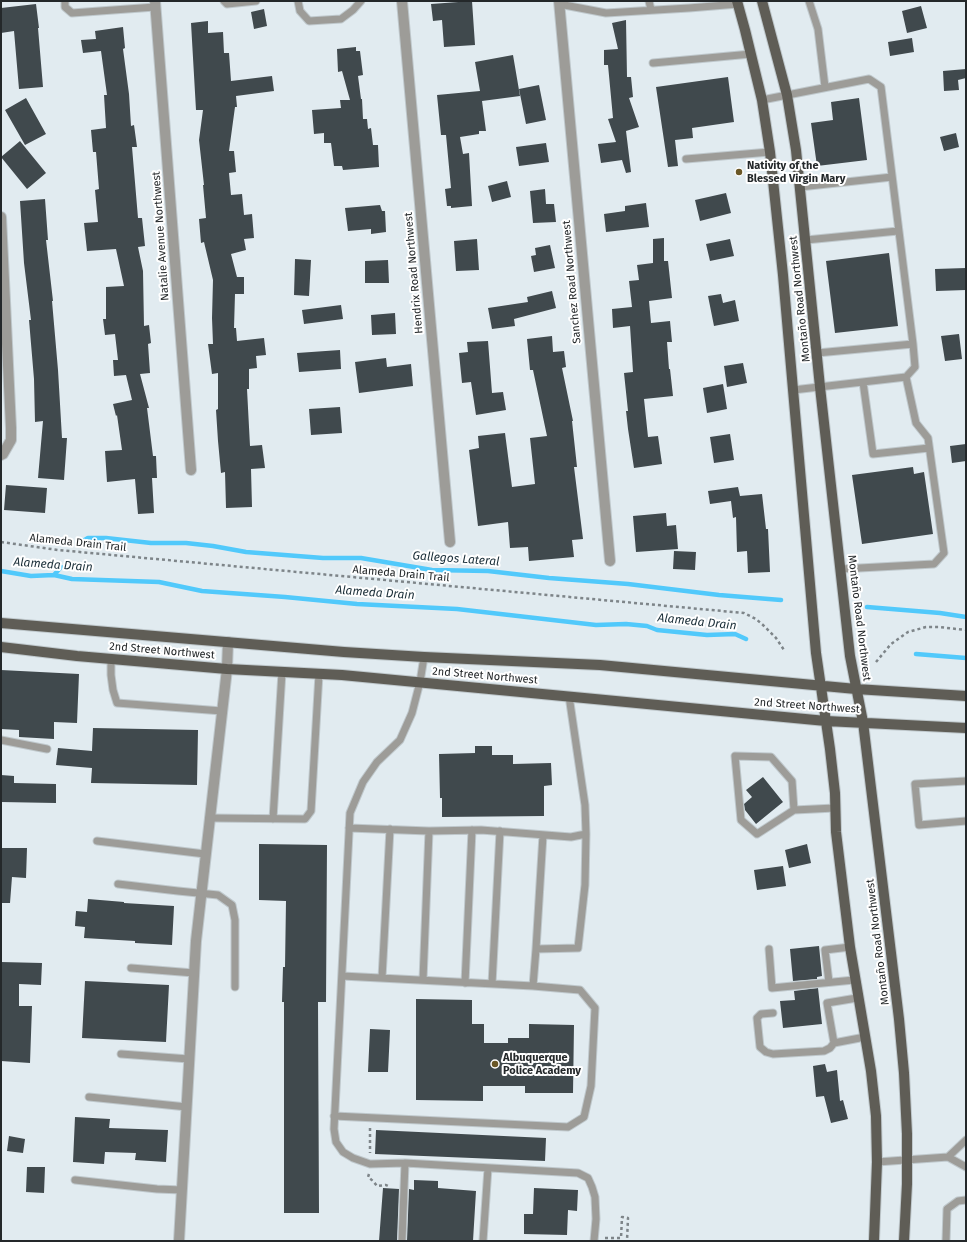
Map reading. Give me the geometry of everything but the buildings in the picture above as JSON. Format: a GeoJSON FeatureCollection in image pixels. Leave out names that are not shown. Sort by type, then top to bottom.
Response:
{"type":"FeatureCollection","features":[{"type":"Feature","properties":{"kind":"main road","name":"Montaño Road Northwest"},"geometry":{"type":"LineString","coordinates":[[762,1],[787,94],[796,150],[820,387],[850,656],[863,722],[899,1019],[906,1103],[908,1160],[904,1241]]}},
{"type":"Feature","properties":{"kind":"main road","name":"Montaño Road Northwest"},"geometry":{"type":"LineString","coordinates":[[737,3],[762,100],[770,152],[783,275],[816,653],[835,793],[836,832],[854,980],[871,1071],[875,1108],[878,1162],[874,1241]]}},
{"type":"Feature","properties":{"kind":"main road","name":"2nd Street Northwest"},"geometry":{"type":"LineString","coordinates":[[1,623],[344,652],[600,665],[820,686],[966,696]]}},
{"type":"Feature","properties":{"kind":"main road","name":"2nd Street Northwest"},"geometry":{"type":"LineString","coordinates":[[1,647],[111,659],[227,669],[420,682],[826,721],[966,728]]}},
{"type":"Feature","properties":{"kind":"street","name":"Hendrix Road Northwest"},"geometry":{"type":"LineString","coordinates":[[402,1],[450,542]]}},
{"type":"Feature","properties":{"kind":"street","name":"Sanchez Road Northwest"},"geometry":{"type":"LineString","coordinates":[[559,3],[610,561]]}},
{"type":"Feature","properties":{"kind":"street","name":"Natalie Avenue Northwest"},"geometry":{"type":"LineString","coordinates":[[155,4],[191,470]]}},
{"type":"Feature","properties":{"kind":"street"},"geometry":{"type":"LineString","coordinates":[[1,217],[11,428],[11,440],[2,455]]}},
{"type":"Feature","properties":{"kind":"street"},"geometry":{"type":"LineString","coordinates":[[179,1241],[196,941],[227,669],[228,642]]}},
{"type":"Feature","properties":{"kind":"lane"},"geometry":{"type":"LineString","coordinates":[[65,1],[65,7],[72,13],[155,4]]}},
{"type":"Feature","properties":{"kind":"lane"},"geometry":{"type":"LineString","coordinates":[[224,1],[227,4],[256,1]]}},
{"type":"Feature","properties":{"kind":"lane"},"geometry":{"type":"LineString","coordinates":[[298,1],[300,11],[309,21],[341,19],[353,10],[361,1]]}},
{"type":"Feature","properties":{"kind":"lane"},"geometry":{"type":"LineString","coordinates":[[649,1],[651,10]]}},
{"type":"Feature","properties":{"kind":"lane"},"geometry":{"type":"LineString","coordinates":[[676,1],[677,9]]}},
{"type":"Feature","properties":{"kind":"lane"},"geometry":{"type":"LineString","coordinates":[[809,1],[818,29],[825,87]]}},
{"type":"Feature","properties":{"kind":"lane"},"geometry":{"type":"LineString","coordinates":[[559,3],[606,13],[677,9],[737,3]]}},
{"type":"Feature","properties":{"kind":"lane"},"geometry":{"type":"LineString","coordinates":[[653,63],[751,54]]}},
{"type":"Feature","properties":{"kind":"lane"},"geometry":{"type":"LineString","coordinates":[[762,100],[869,79],[881,87],[915,368],[906,377],[793,390]]}},
{"type":"Feature","properties":{"kind":"lane"},"geometry":{"type":"LineString","coordinates":[[686,158],[770,152]]}},
{"type":"Feature","properties":{"kind":"lane"},"geometry":{"type":"LineString","coordinates":[[800,187],[892,177]]}},
{"type":"Feature","properties":{"kind":"lane"},"geometry":{"type":"LineString","coordinates":[[806,240],[898,231]]}},
{"type":"Feature","properties":{"kind":"lane"},"geometry":{"type":"LineString","coordinates":[[817,354],[912,344]]}},
{"type":"Feature","properties":{"kind":"lane"},"geometry":{"type":"LineString","coordinates":[[841,569],[934,564],[944,553],[928,438],[916,423],[906,377]]}},
{"type":"Feature","properties":{"kind":"lane"},"geometry":{"type":"LineString","coordinates":[[863,382],[873,454],[929,448]]}},
{"type":"Feature","properties":{"kind":"lane"},"geometry":{"type":"LineString","coordinates":[[424,657],[420,682],[412,713],[400,740],[377,762],[363,782],[350,813],[334,1116],[336,1142],[343,1152],[353,1158],[370,1164],[405,1163],[578,1173],[588,1178],[595,1198],[596,1219],[594,1241]]}},
{"type":"Feature","properties":{"kind":"lane"},"geometry":{"type":"LineString","coordinates":[[111,659],[113,690],[117,703],[222,711]]}},
{"type":"Feature","properties":{"kind":"lane"},"geometry":{"type":"LineString","coordinates":[[273,819],[282,672]]}},
{"type":"Feature","properties":{"kind":"lane"},"geometry":{"type":"LineString","coordinates":[[209,818],[305,820],[311,811],[319,674]]}},
{"type":"Feature","properties":{"kind":"lane"},"geometry":{"type":"LineString","coordinates":[[536,949],[578,948],[585,885],[585,805],[569,696]]}},
{"type":"Feature","properties":{"kind":"lane"},"geometry":{"type":"LineString","coordinates":[[1,740],[47,749]]}},
{"type":"Feature","properties":{"kind":"lane"},"geometry":{"type":"LineString","coordinates":[[794,810],[792,781],[771,757],[735,756],[741,820],[757,834],[794,810],[835,808]]}},
{"type":"Feature","properties":{"kind":"lane"},"geometry":{"type":"LineString","coordinates":[[966,781],[915,784],[919,825],[966,821]]}},
{"type":"Feature","properties":{"kind":"lane"},"geometry":{"type":"LineString","coordinates":[[349,828],[429,831],[500,831],[571,837],[586,834]]}},
{"type":"Feature","properties":{"kind":"lane"},"geometry":{"type":"LineString","coordinates":[[382,978],[390,829]]}},
{"type":"Feature","properties":{"kind":"lane"},"geometry":{"type":"LineString","coordinates":[[465,983],[472,830]]}},
{"type":"Feature","properties":{"kind":"lane"},"geometry":{"type":"LineString","coordinates":[[423,980],[429,831]]}},
{"type":"Feature","properties":{"kind":"lane"},"geometry":{"type":"LineString","coordinates":[[492,984],[500,831]]}},
{"type":"Feature","properties":{"kind":"lane"},"geometry":{"type":"LineString","coordinates":[[534,986],[543,835]]}},
{"type":"Feature","properties":{"kind":"lane"},"geometry":{"type":"LineString","coordinates":[[97,841],[205,854]]}},
{"type":"Feature","properties":{"kind":"lane"},"geometry":{"type":"LineString","coordinates":[[118,884],[218,895],[232,905],[235,920],[235,987]]}},
{"type":"Feature","properties":{"kind":"lane"},"geometry":{"type":"LineString","coordinates":[[830,982],[825,950],[850,947]]}},
{"type":"Feature","properties":{"kind":"lane"},"geometry":{"type":"LineString","coordinates":[[769,949],[772,988],[854,980]]}},
{"type":"Feature","properties":{"kind":"lane"},"geometry":{"type":"LineString","coordinates":[[131,968],[194,973]]}},
{"type":"Feature","properties":{"kind":"lane"},"geometry":{"type":"LineString","coordinates":[[334,1116],[568,1127],[584,1117],[591,1086],[595,1008],[580,990],[534,986],[342,976]]}},
{"type":"Feature","properties":{"kind":"lane"},"geometry":{"type":"LineString","coordinates":[[834,1043],[827,1003],[857,998]]}},
{"type":"Feature","properties":{"kind":"lane"},"geometry":{"type":"LineString","coordinates":[[773,1013],[761,1014],[757,1018],[760,1047],[766,1052],[773,1054],[824,1051],[830,1048],[834,1043],[865,1037]]}},
{"type":"Feature","properties":{"kind":"lane"},"geometry":{"type":"LineString","coordinates":[[121,1054],[189,1059]]}},
{"type":"Feature","properties":{"kind":"lane"},"geometry":{"type":"LineString","coordinates":[[89,1097],[187,1107]]}},
{"type":"Feature","properties":{"kind":"lane"},"geometry":{"type":"LineString","coordinates":[[948,1157],[966,1140]]}},
{"type":"Feature","properties":{"kind":"lane"},"geometry":{"type":"LineString","coordinates":[[878,1162],[948,1157],[966,1167]]}},
{"type":"Feature","properties":{"kind":"lane"},"geometry":{"type":"LineString","coordinates":[[402,1241],[405,1163]]}},
{"type":"Feature","properties":{"kind":"lane"},"geometry":{"type":"LineString","coordinates":[[483,1241],[488,1168]]}},
{"type":"Feature","properties":{"kind":"lane"},"geometry":{"type":"LineString","coordinates":[[75,1180],[157,1189],[182,1190]]}},
{"type":"Feature","properties":{"kind":"lane"},"geometry":{"type":"LineString","coordinates":[[946,1241],[948,1209],[958,1201],[966,1200]]}},
{"type":"Feature","properties":{"kind":"path","name":"Alameda Drain Trail"},"geometry":{"type":"LineString","coordinates":[[1,542],[58,550],[744,613],[763,625],[776,638],[784,650]]}},
{"type":"Feature","properties":{"kind":"path"},"geometry":{"type":"LineString","coordinates":[[876,662],[891,644],[908,632],[926,627],[966,630]]}},
{"type":"Feature","properties":{"kind":"path"},"geometry":{"type":"LineString","coordinates":[[370,1126],[370,1154]]}},
{"type":"Feature","properties":{"kind":"path"},"geometry":{"type":"LineString","coordinates":[[370,1170],[368,1177],[376,1186],[386,1185],[390,1187]]}},
{"type":"Feature","properties":{"kind":"path"},"geometry":{"type":"LineString","coordinates":[[604,1238],[621,1238],[622,1217],[628,1218],[627,1241]]}},
{"type":"Feature","properties":{"kind":"waterway","name":"Gallegos Lateral"},"geometry":{"type":"LineString","coordinates":[[83,541],[88,538],[106,538],[151,543],[186,543],[246,552],[323,558],[361,558],[432,570],[488,571],[781,600]]}},
{"type":"Feature","properties":{"kind":"waterway","name":"Gallegos Lateral"},"geometry":{"type":"LineString","coordinates":[[54,575],[61,567]]}},
{"type":"Feature","properties":{"kind":"waterway","name":"Alameda Drain"},"geometry":{"type":"LineString","coordinates":[[1,571],[31,576],[54,575],[72,579],[159,582],[202,591],[357,604],[457,609],[596,625],[626,624],[647,626],[657,630],[707,635],[735,634],[746,639]]}},
{"type":"Feature","properties":{"kind":"waterway","name":"Gallegos Lateral"},"geometry":{"type":"LineString","coordinates":[[867,607],[940,613],[966,617]]}},
{"type":"Feature","properties":{"kind":"waterway","name":"Alameda Drain"},"geometry":{"type":"LineString","coordinates":[[916,654],[966,658]]}},
{"type":"Feature","properties":{"kind":"place","name":"Nativity of the Blessed Virgin Mary"},"geometry":{"type":"Point","coordinates":[739,172]}},
{"type":"Feature","properties":{"kind":"place","name":"Albuquerque Police Academy"},"geometry":{"type":"Point","coordinates":[495,1064]}}]}
